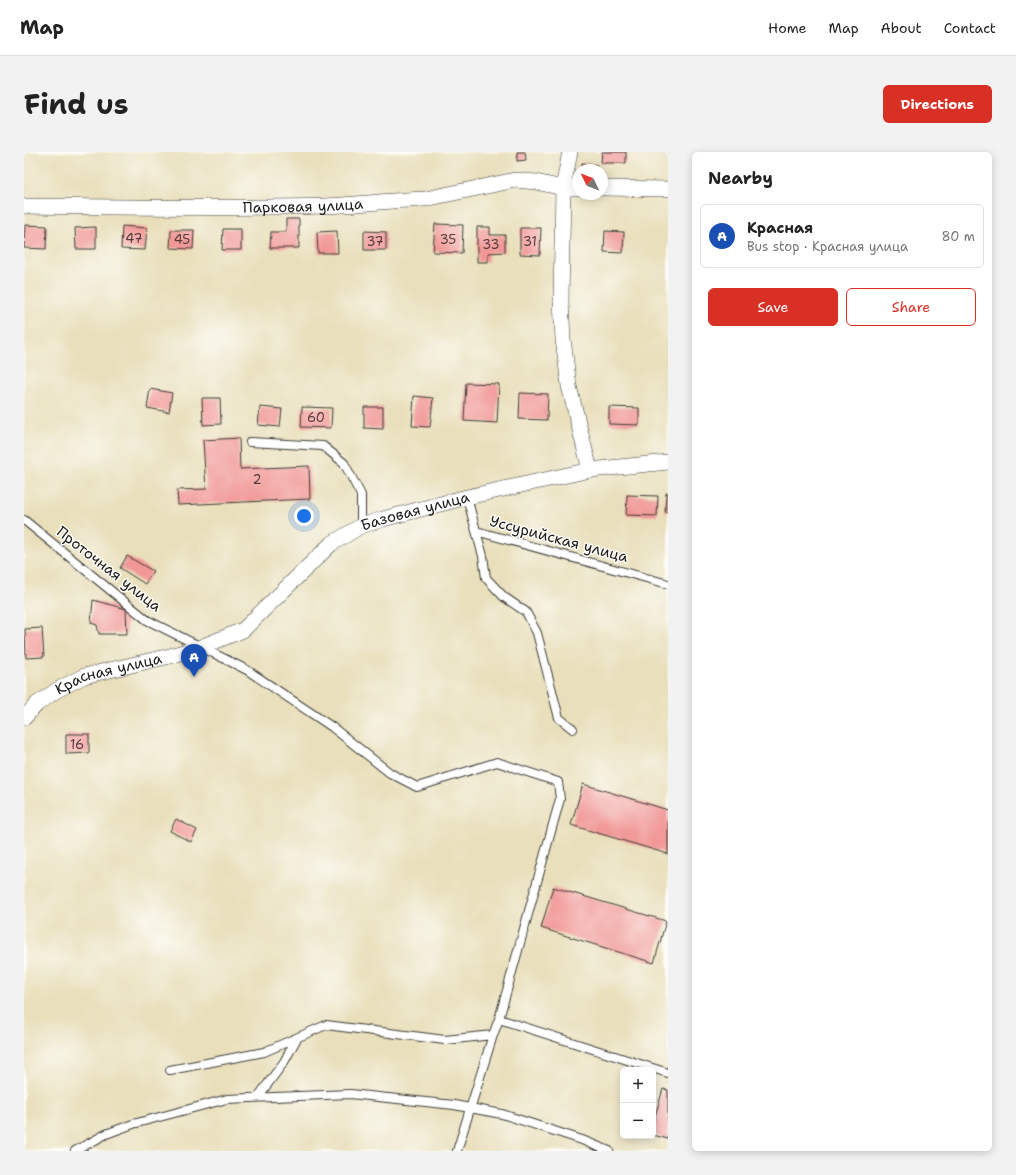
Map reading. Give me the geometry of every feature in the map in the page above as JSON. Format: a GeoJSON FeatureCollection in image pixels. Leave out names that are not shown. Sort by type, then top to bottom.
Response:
{"type":"FeatureCollection","features":[{"type":"Feature","properties":{"kind":"street"},"geometry":{"type":"LineString","coordinates":[[570,152],[571,188],[561,301],[563,339],[569,386],[590,470]]}},
{"type":"Feature","properties":{"kind":"street","name":"Парковая улица"},"geometry":{"type":"LineString","coordinates":[[24,206],[185,208],[359,205],[424,199],[515,180],[571,188]]}},
{"type":"Feature","properties":{"kind":"street"},"geometry":{"type":"LineString","coordinates":[[608,188],[668,189]]}},
{"type":"Feature","properties":{"kind":"street","name":"Базовая улица"},"geometry":{"type":"LineString","coordinates":[[201,647],[243,630],[331,544],[361,526],[467,497],[590,470],[668,462]]}},
{"type":"Feature","properties":{"kind":"street","name":"Красная улица"},"geometry":{"type":"LineString","coordinates":[[24,718],[37,704],[58,690],[84,676],[170,656],[201,647]]}},
{"type":"Feature","properties":{"kind":"lane"},"geometry":{"type":"LineString","coordinates":[[250,442],[323,446],[344,463],[360,495],[361,526]]}},
{"type":"Feature","properties":{"kind":"lane","name":"Уссурийская улица"},"geometry":{"type":"LineString","coordinates":[[467,497],[476,531],[668,584]]}},
{"type":"Feature","properties":{"kind":"lane","name":"Проточная улица"},"geometry":{"type":"LineString","coordinates":[[24,520],[147,620],[247,670],[332,728],[390,773],[417,787],[497,762],[558,782],[560,799],[499,1019]]}},
{"type":"Feature","properties":{"kind":"lane"},"geometry":{"type":"LineString","coordinates":[[476,531],[483,556],[486,578],[504,597],[526,612],[537,633],[559,718],[574,729]]}},
{"type":"Feature","properties":{"kind":"lane"},"geometry":{"type":"LineString","coordinates":[[457,1151],[499,1019],[668,1073]]}},
{"type":"Feature","properties":{"kind":"lane"},"geometry":{"type":"LineString","coordinates":[[170,1070],[264,1052],[326,1025],[445,1040],[493,1035]]}},
{"type":"Feature","properties":{"kind":"lane"},"geometry":{"type":"LineString","coordinates":[[258,1097],[284,1062],[297,1038]]}},
{"type":"Feature","properties":{"kind":"lane"},"geometry":{"type":"LineString","coordinates":[[75,1151],[106,1134],[132,1124],[227,1099],[350,1094],[454,1104],[502,1114],[582,1140],[609,1151]]}},
{"type":"Feature","properties":{"kind":"building"},"geometry":{"type":"Polygon","coordinates":[[[517,152],[525,152],[526,160],[517,161],[517,152]]]}},
{"type":"Feature","properties":{"kind":"building"},"geometry":{"type":"Polygon","coordinates":[[[602,152],[626,152],[626,163],[601,163],[602,152]]]}},
{"type":"Feature","properties":{"kind":"building"},"geometry":{"type":"Polygon","coordinates":[[[286,219],[299,219],[299,248],[270,248],[271,232],[286,232],[286,219]]]}},
{"type":"Feature","properties":{"kind":"building"},"geometry":{"type":"Polygon","coordinates":[[[435,224],[463,225],[462,253],[433,252],[435,224]]]}},
{"type":"Feature","properties":{"kind":"building"},"geometry":{"type":"Polygon","coordinates":[[[25,225],[47,226],[46,249],[24,248],[25,225]]]}},
{"type":"Feature","properties":{"kind":"building"},"geometry":{"type":"Polygon","coordinates":[[[122,226],[147,228],[145,250],[121,249],[122,226]]]}},
{"type":"Feature","properties":{"kind":"building"},"geometry":{"type":"Polygon","coordinates":[[[96,227],[96,249],[76,249],[75,228],[96,227]]]}},
{"type":"Feature","properties":{"kind":"building"},"geometry":{"type":"Polygon","coordinates":[[[477,227],[490,227],[490,235],[505,235],[505,252],[488,253],[488,262],[477,262],[477,227]]]}},
{"type":"Feature","properties":{"kind":"building"},"geometry":{"type":"Polygon","coordinates":[[[520,228],[541,228],[540,255],[520,254],[520,228]]]}},
{"type":"Feature","properties":{"kind":"building"},"geometry":{"type":"Polygon","coordinates":[[[223,229],[241,229],[241,250],[222,250],[223,229]]]}},
{"type":"Feature","properties":{"kind":"building"},"geometry":{"type":"Polygon","coordinates":[[[171,230],[194,230],[193,249],[170,248],[171,230]]]}},
{"type":"Feature","properties":{"kind":"building"},"geometry":{"type":"Polygon","coordinates":[[[337,231],[338,253],[318,253],[317,232],[337,231]]]}},
{"type":"Feature","properties":{"kind":"building"},"geometry":{"type":"Polygon","coordinates":[[[364,231],[386,232],[386,250],[364,250],[364,231]]]}},
{"type":"Feature","properties":{"kind":"building"},"geometry":{"type":"Polygon","coordinates":[[[605,231],[624,232],[623,253],[604,252],[605,231]]]}},
{"type":"Feature","properties":{"kind":"building"},"geometry":{"type":"Polygon","coordinates":[[[466,383],[499,384],[497,423],[464,421],[466,383]]]}},
{"type":"Feature","properties":{"kind":"building"},"geometry":{"type":"Polygon","coordinates":[[[150,389],[172,393],[169,412],[147,408],[150,389]]]}},
{"type":"Feature","properties":{"kind":"building"},"geometry":{"type":"Polygon","coordinates":[[[520,393],[548,394],[547,420],[519,419],[520,393]]]}},
{"type":"Feature","properties":{"kind":"building"},"geometry":{"type":"Polygon","coordinates":[[[414,396],[433,398],[430,427],[412,426],[414,396]]]}},
{"type":"Feature","properties":{"kind":"building"},"geometry":{"type":"Polygon","coordinates":[[[202,398],[220,398],[221,424],[203,425],[202,398]]]}},
{"type":"Feature","properties":{"kind":"building"},"geometry":{"type":"Polygon","coordinates":[[[260,407],[282,409],[280,427],[258,425],[260,407]]]}},
{"type":"Feature","properties":{"kind":"building"},"geometry":{"type":"Polygon","coordinates":[[[302,407],[332,408],[331,428],[301,427],[302,407]]]}},
{"type":"Feature","properties":{"kind":"building"},"geometry":{"type":"Polygon","coordinates":[[[364,407],[383,407],[383,429],[364,428],[364,407]]]}},
{"type":"Feature","properties":{"kind":"building"},"geometry":{"type":"Polygon","coordinates":[[[609,407],[639,408],[639,425],[609,424],[609,407]]]}},
{"type":"Feature","properties":{"kind":"building"},"geometry":{"type":"Polygon","coordinates":[[[239,438],[240,469],[309,466],[310,499],[178,505],[177,490],[206,489],[203,440],[239,438]]]}},
{"type":"Feature","properties":{"kind":"building"},"geometry":{"type":"Polygon","coordinates":[[[666,493],[668,493],[668,512],[665,512],[666,493]]]}},
{"type":"Feature","properties":{"kind":"building"},"geometry":{"type":"Polygon","coordinates":[[[627,495],[658,496],[657,516],[626,515],[627,495]]]}},
{"type":"Feature","properties":{"kind":"building"},"geometry":{"type":"Polygon","coordinates":[[[127,556],[153,571],[145,584],[120,568],[127,556]]]}},
{"type":"Feature","properties":{"kind":"building"},"geometry":{"type":"Polygon","coordinates":[[[93,600],[126,609],[127,634],[99,634],[97,625],[91,623],[93,600]]]}},
{"type":"Feature","properties":{"kind":"building"},"geometry":{"type":"Polygon","coordinates":[[[42,628],[44,657],[26,658],[25,629],[42,628]]]}},
{"type":"Feature","properties":{"kind":"building"},"geometry":{"type":"Polygon","coordinates":[[[66,734],[89,734],[89,753],[66,754],[66,734]]]}},
{"type":"Feature","properties":{"kind":"building"},"geometry":{"type":"Polygon","coordinates":[[[583,784],[668,810],[668,854],[571,825],[583,784]]]}},
{"type":"Feature","properties":{"kind":"building"},"geometry":{"type":"Polygon","coordinates":[[[176,819],[197,830],[191,842],[170,831],[176,819]]]}},
{"type":"Feature","properties":{"kind":"building"},"geometry":{"type":"Polygon","coordinates":[[[553,887],[666,921],[654,963],[541,928],[553,887]]]}},
{"type":"Feature","properties":{"kind":"building"},"geometry":{"type":"Polygon","coordinates":[[[663,1089],[668,1090],[668,1139],[656,1136],[656,1113],[663,1089]]]}},
{"type":"Feature","properties":{"kind":"place","name":"Красная"},"geometry":{"type":"Point","coordinates":[194,677]}}]}
